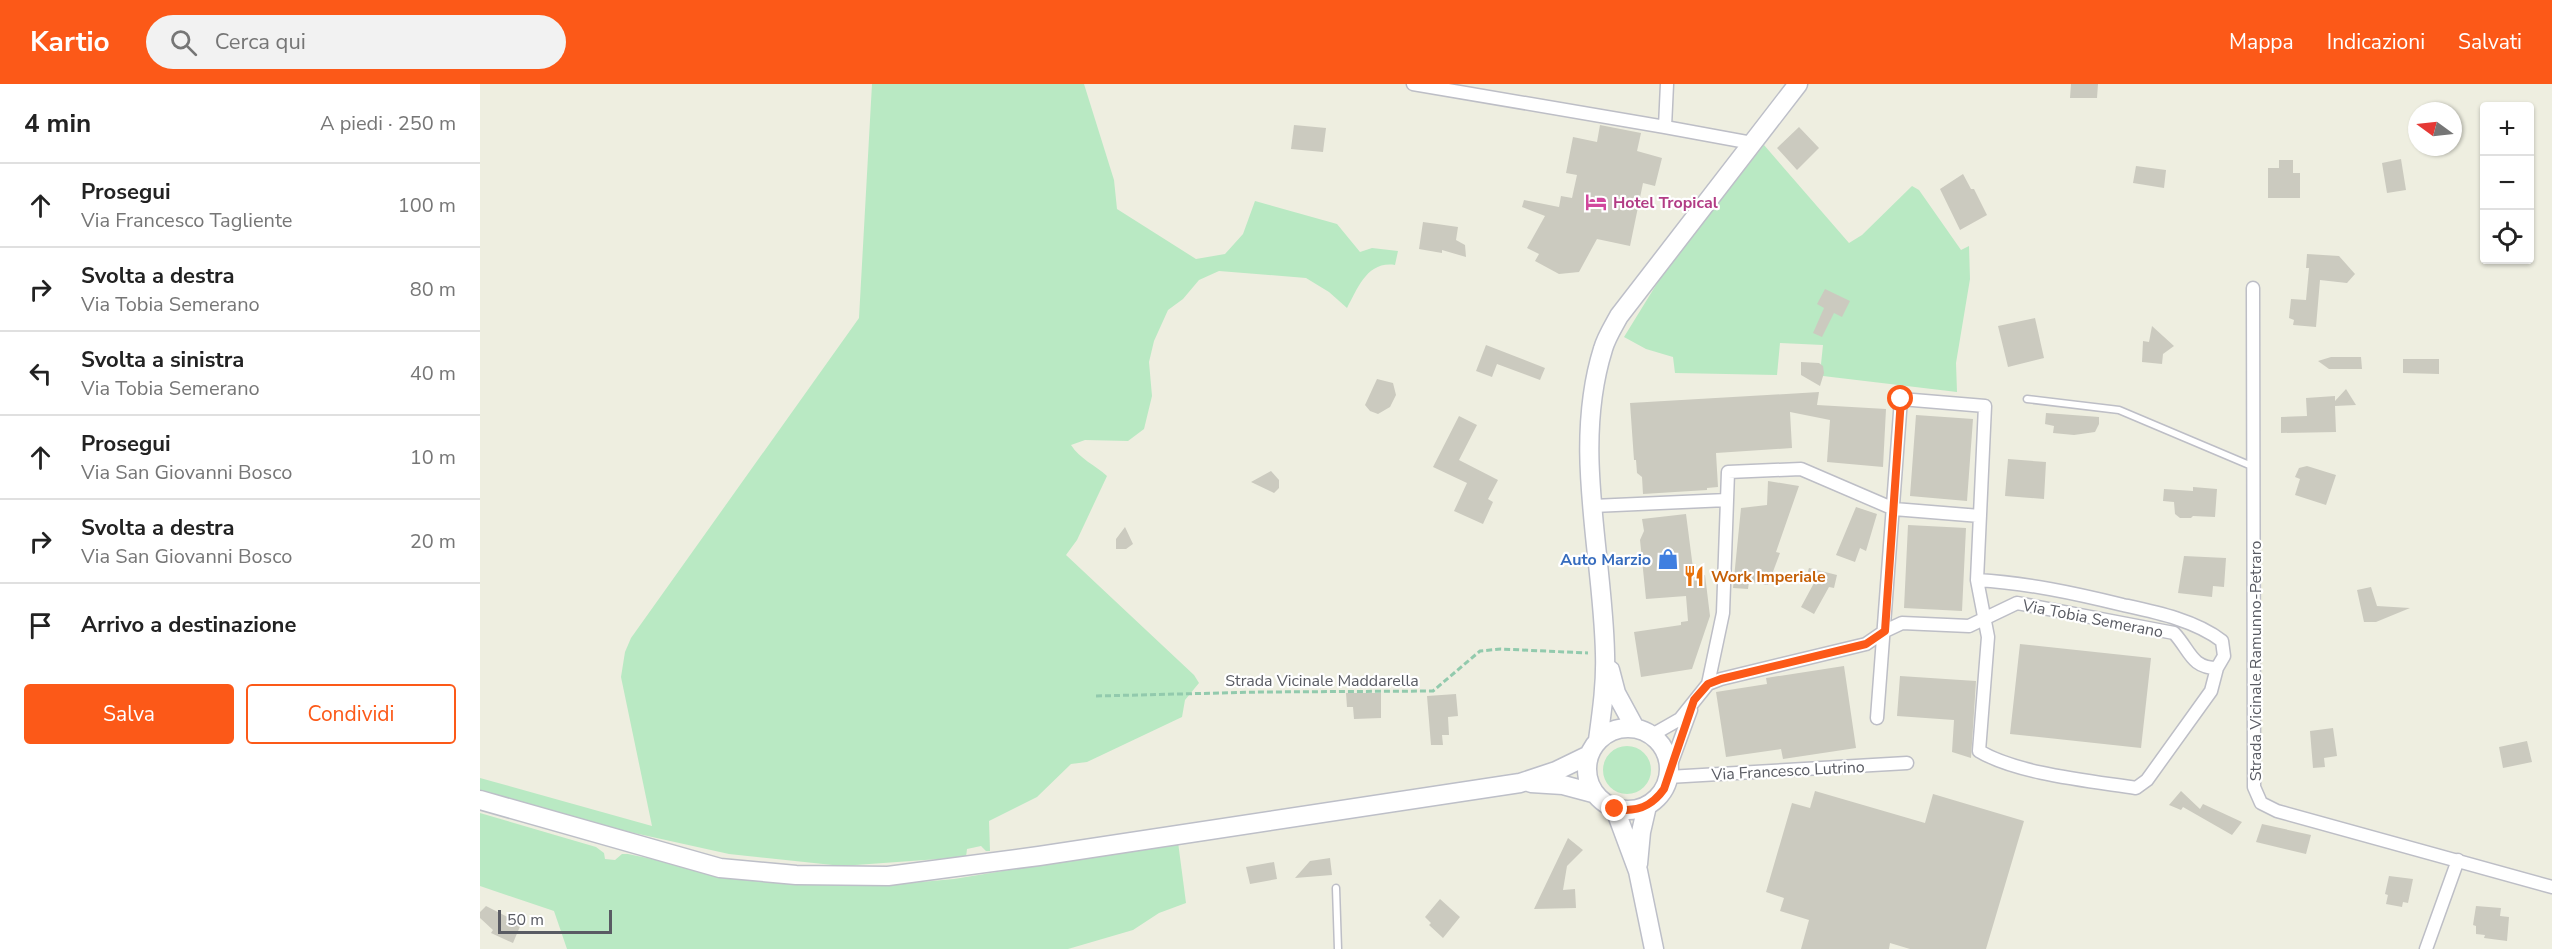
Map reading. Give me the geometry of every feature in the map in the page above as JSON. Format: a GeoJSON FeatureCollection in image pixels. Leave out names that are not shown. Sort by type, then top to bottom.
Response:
{"type":"FeatureCollection","features":[{"type":"Feature","properties":{"kind":"main road"},"geometry":{"type":"LineString","coordinates":[[1605,654],[1616,693],[1643,732],[1664,750],[1669,773],[1657,799],[1647,806],[1626,811],[1615,809],[1599,800],[1588,781],[1586,768],[1594,747],[1604,697],[1605,654],[1589,467],[1594,385],[1603,347],[1619,316],[1798,84]]}},
{"type":"Feature","properties":{"kind":"main road"},"geometry":{"type":"LineString","coordinates":[[480,800],[720,868],[796,875],[888,876],[1062,853],[1520,783],[1556,771],[1594,747],[1609,732],[1622,728],[1643,732]]}},
{"type":"Feature","properties":{"kind":"main road"},"geometry":{"type":"LineString","coordinates":[[1520,783],[1563,785],[1593,793]]}},
{"type":"Feature","properties":{"kind":"main road"},"geometry":{"type":"LineString","coordinates":[[1638,871],[1641,832],[1647,806]]}},
{"type":"Feature","properties":{"kind":"main road"},"geometry":{"type":"LineString","coordinates":[[1615,809],[1638,871],[1654,949]]}},
{"type":"Feature","properties":{"kind":"street"},"geometry":{"type":"LineString","coordinates":[[1413,84],[1752,143]]}},
{"type":"Feature","properties":{"kind":"street"},"geometry":{"type":"LineString","coordinates":[[1665,127],[1667,84]]}},
{"type":"Feature","properties":{"kind":"street","name":"Strada Vicinale Ramunno-Petraro"},"geometry":{"type":"LineString","coordinates":[[2253,288],[2254,786],[2261,803],[2277,811],[2552,886]]}},
{"type":"Feature","properties":{"kind":"street"},"geometry":{"type":"LineString","coordinates":[[1877,718],[1901,399],[1985,406],[1977,580],[1988,637],[1979,751],[1990,758],[2050,774],[2136,789],[2147,780],[2211,691],[2217,668]]}},
{"type":"Feature","properties":{"kind":"street"},"geometry":{"type":"LineString","coordinates":[[1643,732],[1680,719],[1708,684],[1723,613],[1728,472],[1801,470],[1894,509],[1980,516]]}},
{"type":"Feature","properties":{"kind":"street"},"geometry":{"type":"LineString","coordinates":[[1593,506],[1727,500]]}},
{"type":"Feature","properties":{"kind":"street","name":"Via Tobia Semerano"},"geometry":{"type":"LineString","coordinates":[[1708,684],[1866,644],[1902,623],[1969,626],[2017,603],[2174,633],[2186,646],[2193,661],[2206,668],[2217,668],[2224,656],[2222,641],[2211,633],[2167,616],[2018,582],[1977,580]]}},
{"type":"Feature","properties":{"kind":"street"},"geometry":{"type":"LineString","coordinates":[[1669,773],[1694,700]]}},
{"type":"Feature","properties":{"kind":"street","name":"Via Francesco Lutrino"},"geometry":{"type":"LineString","coordinates":[[1669,773],[1907,763]]}},
{"type":"Feature","properties":{"kind":"street"},"geometry":{"type":"LineString","coordinates":[[2426,949],[2458,860]]}},
{"type":"Feature","properties":{"kind":"lane"},"geometry":{"type":"LineString","coordinates":[[2027,399],[2119,410],[2255,467]]}},
{"type":"Feature","properties":{"kind":"lane"},"geometry":{"type":"LineString","coordinates":[[1336,888],[1338,949]]}},
{"type":"Feature","properties":{"kind":"path","name":"Strada Vicinale Maddarella"},"geometry":{"type":"LineString","coordinates":[[1096,696],[1433,691],[1480,651],[1501,649],[1605,654]]}},
{"type":"Feature","properties":{"kind":"green space"},"geometry":{"type":"Polygon","coordinates":[[[872,84],[1084,84],[1114,180],[1117,209],[1196,259],[1225,254],[1243,234],[1255,201],[1337,224],[1360,252],[1372,248],[1398,251],[1395,265],[1377,267],[1370,272],[1347,308],[1329,292],[1306,278],[1219,271],[1199,280],[1183,299],[1168,310],[1154,341],[1149,362],[1152,396],[1144,429],[1128,441],[1085,440],[1071,445],[1083,458],[1107,476],[1077,540],[1066,555],[1194,675],[1199,683],[1185,700],[1182,717],[1087,762],[1071,764],[1037,797],[989,821],[990,851],[986,851],[981,846],[967,849],[966,857],[842,866],[729,854],[607,827],[480,792],[480,778],[652,826],[621,677],[625,652],[631,638],[859,318],[872,84]]]}},
{"type":"Feature","properties":{"kind":"green space"},"geometry":{"type":"Polygon","coordinates":[[[1764,145],[1849,243],[1862,235],[1912,186],[1919,190],[1961,250],[1969,246],[1970,279],[1956,363],[1957,392],[1823,376],[1821,364],[1823,345],[1780,343],[1777,375],[1675,373],[1673,357],[1646,349],[1624,337],[1664,272],[1764,145]]]}},
{"type":"Feature","properties":{"kind":"green space"},"geometry":{"type":"Polygon","coordinates":[[[1627,746],[1644,753],[1651,770],[1644,787],[1627,794],[1610,787],[1603,770],[1610,753],[1627,746]]]}},
{"type":"Feature","properties":{"kind":"green space"},"geometry":{"type":"Polygon","coordinates":[[[480,813],[596,847],[604,853],[605,859],[615,860],[622,854],[628,854],[733,876],[888,885],[954,879],[1178,842],[1186,903],[1159,913],[1133,930],[1068,949],[567,949],[554,911],[480,886],[480,813]]]}},
{"type":"Feature","properties":{"kind":"building"},"geometry":{"type":"Polygon","coordinates":[[[2071,84],[2098,84],[2097,98],[2070,98],[2071,84]]]}},
{"type":"Feature","properties":{"kind":"building"},"geometry":{"type":"Polygon","coordinates":[[[1294,125],[1326,128],[1323,152],[1291,149],[1294,125]]]}},
{"type":"Feature","properties":{"kind":"building"},"geometry":{"type":"Polygon","coordinates":[[[1600,125],[1641,133],[1637,151],[1662,158],[1655,186],[1643,183],[1630,246],[1597,239],[1579,272],[1559,274],[1535,261],[1539,254],[1527,248],[1545,216],[1522,207],[1524,200],[1559,207],[1561,196],[1572,198],[1577,175],[1566,173],[1573,137],[1597,142],[1600,125]]]}},
{"type":"Feature","properties":{"kind":"building"},"geometry":{"type":"Polygon","coordinates":[[[1799,127],[1819,148],[1797,170],[1777,148],[1799,127]]]}},
{"type":"Feature","properties":{"kind":"building"},"geometry":{"type":"Polygon","coordinates":[[[2401,159],[2406,190],[2387,193],[2382,163],[2401,159]]]}},
{"type":"Feature","properties":{"kind":"building"},"geometry":{"type":"Polygon","coordinates":[[[2279,160],[2293,160],[2293,173],[2300,173],[2300,198],[2268,198],[2268,168],[2279,168],[2279,160]]]}},
{"type":"Feature","properties":{"kind":"building"},"geometry":{"type":"Polygon","coordinates":[[[2136,166],[2166,170],[2164,188],[2133,183],[2136,166]]]}},
{"type":"Feature","properties":{"kind":"building"},"geometry":{"type":"Polygon","coordinates":[[[1963,174],[1971,189],[1974,189],[1987,215],[1960,230],[1940,189],[1963,174]]]}},
{"type":"Feature","properties":{"kind":"building"},"geometry":{"type":"Polygon","coordinates":[[[1423,222],[1458,227],[1456,240],[1465,245],[1466,257],[1442,250],[1442,253],[1419,249],[1423,222]]]}},
{"type":"Feature","properties":{"kind":"building"},"geometry":{"type":"Polygon","coordinates":[[[2307,254],[2339,256],[2355,274],[2347,283],[2320,280],[2316,327],[2293,325],[2294,320],[2289,318],[2291,299],[2306,300],[2309,268],[2306,268],[2307,254]]]}},
{"type":"Feature","properties":{"kind":"building"},"geometry":{"type":"Polygon","coordinates":[[[1825,289],[1850,301],[1842,317],[1834,313],[1822,337],[1813,333],[1824,308],[1817,304],[1825,289]]]}},
{"type":"Feature","properties":{"kind":"building"},"geometry":{"type":"Polygon","coordinates":[[[2035,318],[2044,358],[2008,367],[1998,326],[2035,318]]]}},
{"type":"Feature","properties":{"kind":"building"},"geometry":{"type":"Polygon","coordinates":[[[2152,326],[2174,346],[2163,354],[2162,364],[2142,362],[2143,341],[2149,342],[2152,326]]]}},
{"type":"Feature","properties":{"kind":"building"},"geometry":{"type":"Polygon","coordinates":[[[1486,345],[1545,368],[1540,380],[1497,364],[1492,377],[1476,371],[1486,345]]]}},
{"type":"Feature","properties":{"kind":"building"},"geometry":{"type":"Polygon","coordinates":[[[2331,357],[2361,357],[2362,369],[2329,369],[2318,361],[2331,357]]]}},
{"type":"Feature","properties":{"kind":"building"},"geometry":{"type":"Polygon","coordinates":[[[2403,359],[2439,359],[2439,374],[2403,373],[2403,359]]]}},
{"type":"Feature","properties":{"kind":"building"},"geometry":{"type":"Polygon","coordinates":[[[1801,362],[1819,363],[1823,366],[1824,373],[1820,386],[1801,375],[1801,362]]]}},
{"type":"Feature","properties":{"kind":"building"},"geometry":{"type":"Polygon","coordinates":[[[1377,379],[1393,383],[1396,395],[1390,407],[1378,414],[1370,411],[1365,405],[1377,379]]]}},
{"type":"Feature","properties":{"kind":"building"},"geometry":{"type":"Polygon","coordinates":[[[2346,389],[2356,405],[2335,406],[2336,432],[2281,433],[2281,417],[2307,416],[2306,398],[2335,396],[2335,401],[2346,389]]]}},
{"type":"Feature","properties":{"kind":"building"},"geometry":{"type":"Polygon","coordinates":[[[1819,392],[1817,405],[1886,409],[1883,467],[1827,462],[1830,420],[1790,412],[1792,448],[1716,453],[1718,487],[1707,488],[1707,490],[1643,494],[1642,477],[1637,473],[1636,460],[1634,460],[1630,403],[1819,392]]]}},
{"type":"Feature","properties":{"kind":"building"},"geometry":{"type":"Polygon","coordinates":[[[2046,413],[2099,417],[2099,424],[2095,432],[2074,435],[2053,433],[2054,426],[2045,424],[2046,413]]]}},
{"type":"Feature","properties":{"kind":"building"},"geometry":{"type":"Polygon","coordinates":[[[1916,415],[1973,419],[1967,501],[1910,496],[1916,415]]]}},
{"type":"Feature","properties":{"kind":"building"},"geometry":{"type":"Polygon","coordinates":[[[1459,416],[1477,425],[1459,460],[1498,480],[1488,499],[1493,502],[1483,524],[1454,511],[1467,483],[1433,467],[1459,416]]]}},
{"type":"Feature","properties":{"kind":"building"},"geometry":{"type":"Polygon","coordinates":[[[2008,459],[2046,462],[2044,499],[2005,496],[2008,459]]]}},
{"type":"Feature","properties":{"kind":"building"},"geometry":{"type":"Polygon","coordinates":[[[2307,466],[2336,475],[2326,505],[2295,495],[2300,479],[2295,477],[2299,468],[2307,466]]]}},
{"type":"Feature","properties":{"kind":"building"},"geometry":{"type":"Polygon","coordinates":[[[1271,471],[1279,480],[1279,488],[1274,493],[1251,482],[1271,471]]]}},
{"type":"Feature","properties":{"kind":"building"},"geometry":{"type":"Polygon","coordinates":[[[1768,481],[1799,486],[1776,552],[1780,553],[1768,585],[1749,582],[1748,589],[1733,588],[1741,508],[1767,505],[1768,481]]]}},
{"type":"Feature","properties":{"kind":"building"},"geometry":{"type":"Polygon","coordinates":[[[2193,487],[2217,489],[2215,517],[2180,518],[2175,514],[2174,502],[2163,501],[2164,489],[2193,491],[2193,487]]]}},
{"type":"Feature","properties":{"kind":"building"},"geometry":{"type":"Polygon","coordinates":[[[1856,507],[1877,514],[1866,551],[1860,548],[1855,562],[1836,555],[1856,507]]]}},
{"type":"Feature","properties":{"kind":"building"},"geometry":{"type":"Polygon","coordinates":[[[1686,514],[1694,576],[1705,575],[1710,616],[1692,669],[1641,677],[1634,632],[1681,625],[1681,622],[1688,621],[1686,596],[1646,599],[1640,540],[1644,531],[1642,519],[1686,514]]]}},
{"type":"Feature","properties":{"kind":"building"},"geometry":{"type":"Polygon","coordinates":[[[1908,525],[1966,528],[1962,611],[1904,608],[1908,525]]]}},
{"type":"Feature","properties":{"kind":"building"},"geometry":{"type":"Polygon","coordinates":[[[1125,527],[1133,544],[1126,549],[1116,549],[1116,539],[1125,527]]]}},
{"type":"Feature","properties":{"kind":"building"},"geometry":{"type":"Polygon","coordinates":[[[2184,556],[2226,558],[2224,587],[2213,586],[2212,597],[2178,593],[2184,556]]]}},
{"type":"Feature","properties":{"kind":"building"},"geometry":{"type":"Polygon","coordinates":[[[1809,568],[1837,575],[1834,588],[1829,587],[1814,614],[1801,607],[1814,583],[1805,581],[1809,568]]]}},
{"type":"Feature","properties":{"kind":"building"},"geometry":{"type":"Polygon","coordinates":[[[2371,587],[2377,606],[2410,608],[2376,622],[2364,622],[2357,590],[2371,587]]]}},
{"type":"Feature","properties":{"kind":"building"},"geometry":{"type":"Polygon","coordinates":[[[2020,644],[2151,658],[2141,748],[2010,734],[2020,644]]]}},
{"type":"Feature","properties":{"kind":"building"},"geometry":{"type":"Polygon","coordinates":[[[1844,666],[1856,748],[1783,759],[1781,749],[1726,757],[1716,692],[1767,684],[1766,678],[1844,666]]]}},
{"type":"Feature","properties":{"kind":"building"},"geometry":{"type":"Polygon","coordinates":[[[1900,676],[1976,681],[1971,758],[1952,752],[1954,720],[1897,716],[1900,676]]]}},
{"type":"Feature","properties":{"kind":"building"},"geometry":{"type":"Polygon","coordinates":[[[1346,693],[1381,693],[1381,718],[1354,719],[1353,707],[1347,707],[1346,693]]]}},
{"type":"Feature","properties":{"kind":"building"},"geometry":{"type":"Polygon","coordinates":[[[1456,694],[1458,716],[1448,717],[1449,735],[1442,735],[1443,745],[1431,745],[1427,696],[1456,694]]]}},
{"type":"Feature","properties":{"kind":"building"},"geometry":{"type":"Polygon","coordinates":[[[2333,728],[2337,756],[2324,758],[2325,767],[2313,768],[2310,731],[2333,728]]]}},
{"type":"Feature","properties":{"kind":"building"},"geometry":{"type":"Polygon","coordinates":[[[2527,741],[2532,762],[2503,768],[2499,747],[2527,741]]]}},
{"type":"Feature","properties":{"kind":"building"},"geometry":{"type":"Polygon","coordinates":[[[1815,791],[1925,823],[1933,794],[2024,821],[1986,949],[1910,949],[1890,943],[1889,949],[1801,949],[1809,920],[1780,911],[1784,898],[1766,892],[1792,803],[1810,808],[1815,791]]]}},
{"type":"Feature","properties":{"kind":"building"},"geometry":{"type":"Polygon","coordinates":[[[2181,791],[2200,809],[2203,804],[2242,822],[2232,835],[2183,807],[2181,810],[2169,805],[2181,791]]]}},
{"type":"Feature","properties":{"kind":"building"},"geometry":{"type":"Polygon","coordinates":[[[2262,824],[2311,835],[2306,854],[2256,842],[2262,824]]]}},
{"type":"Feature","properties":{"kind":"building"},"geometry":{"type":"Polygon","coordinates":[[[1568,838],[1583,850],[1567,866],[1563,890],[1575,889],[1576,908],[1534,909],[1568,838]]]}},
{"type":"Feature","properties":{"kind":"building"},"geometry":{"type":"Polygon","coordinates":[[[1330,858],[1332,875],[1295,878],[1310,861],[1330,858]]]}},
{"type":"Feature","properties":{"kind":"building"},"geometry":{"type":"Polygon","coordinates":[[[1274,862],[1277,879],[1250,884],[1246,867],[1274,862]]]}},
{"type":"Feature","properties":{"kind":"building"},"geometry":{"type":"Polygon","coordinates":[[[2389,876],[2413,879],[2408,903],[2403,902],[2402,907],[2386,904],[2388,895],[2385,894],[2389,876]]]}},
{"type":"Feature","properties":{"kind":"building"},"geometry":{"type":"Polygon","coordinates":[[[1440,899],[1460,917],[1443,938],[1429,925],[1431,923],[1425,917],[1440,899]]]}},
{"type":"Feature","properties":{"kind":"building"},"geometry":{"type":"Polygon","coordinates":[[[486,906],[521,924],[513,943],[491,933],[493,930],[480,918],[480,912],[486,906]]]}},
{"type":"Feature","properties":{"kind":"building"},"geometry":{"type":"Polygon","coordinates":[[[2476,906],[2501,908],[2500,916],[2509,917],[2507,941],[2484,938],[2485,935],[2476,934],[2476,926],[2473,925],[2476,906]]]}},
{"type":"Feature","properties":{"kind":"place","name":"Hotel Tropical"},"geometry":{"type":"Point","coordinates":[1596,202]}},
{"type":"Feature","properties":{"kind":"place","name":"Auto Marzio"},"geometry":{"type":"Point","coordinates":[1668,559]}},
{"type":"Feature","properties":{"kind":"place","name":"Work Imperiale"},"geometry":{"type":"Point","coordinates":[1694,576]}},
{"type":"Feature","properties":{"kind":"route"},"geometry":{"type":"LineString","coordinates":[[1615,809],[1637,810],[1657,799],[1664,789],[1694,700],[1708,684],[1866,644],[1885,631],[1901,399]]}}]}
